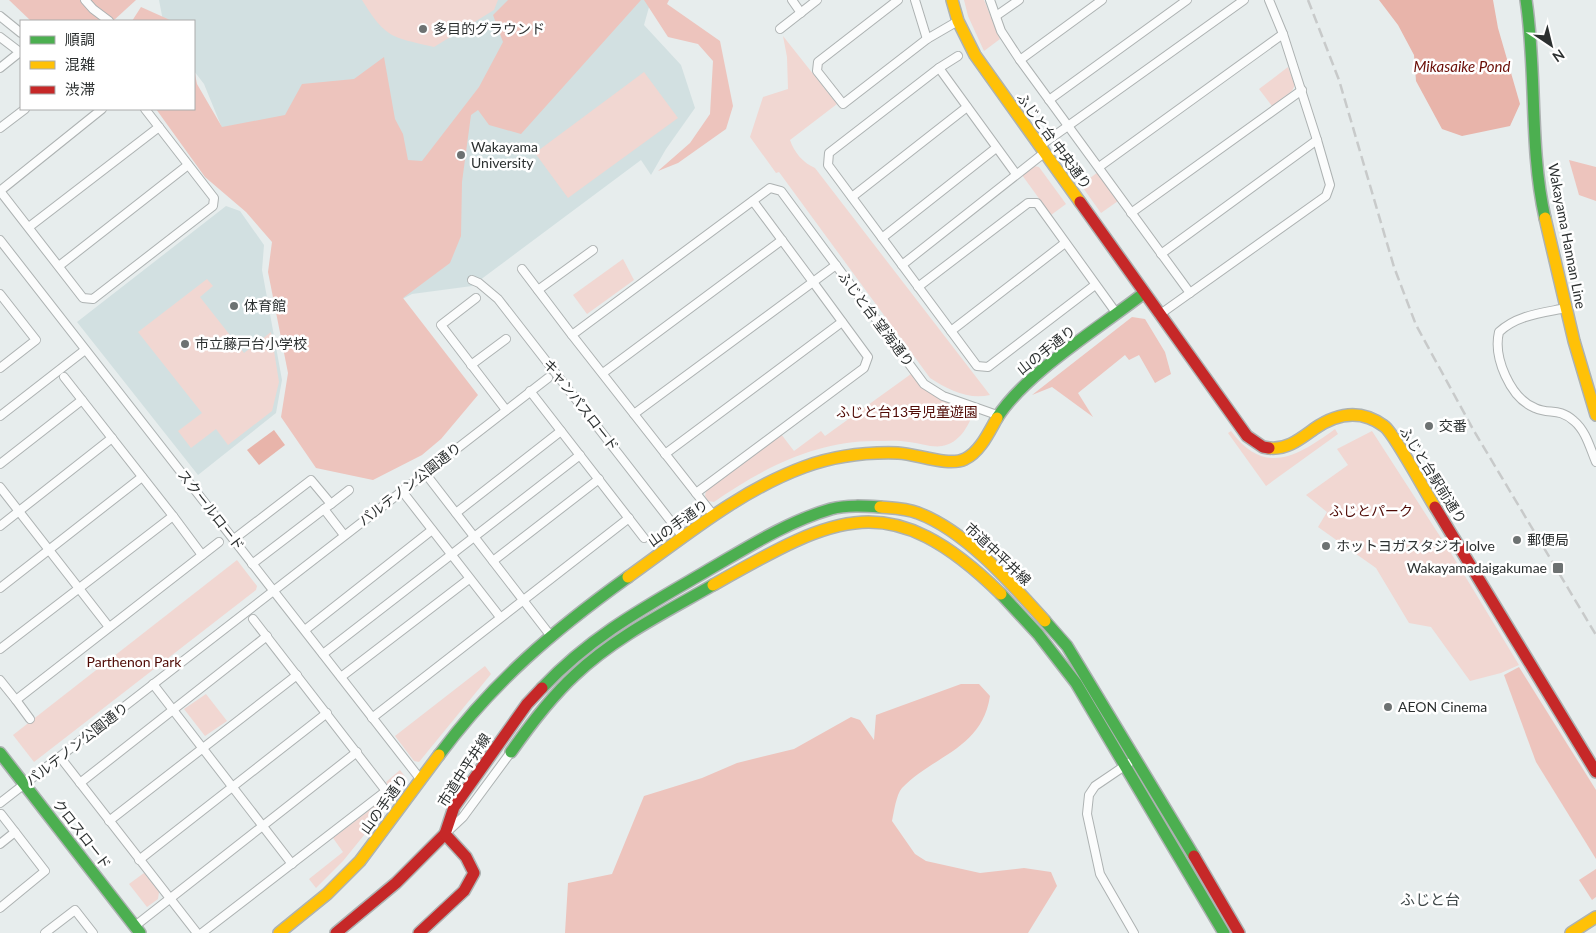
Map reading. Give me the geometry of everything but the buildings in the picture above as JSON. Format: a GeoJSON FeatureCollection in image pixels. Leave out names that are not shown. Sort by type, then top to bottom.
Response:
{"type":"FeatureCollection","features":[{"type":"Feature","properties":{"kind":"main road","name":"ふじと台 中央通り"},"geometry":{"type":"LineString","coordinates":[[952,0],[958,21],[975,55],[1144,294]]}},
{"type":"Feature","properties":{"kind":"main road","name":"Wakayama Hannan Line"},"geometry":{"type":"LineString","coordinates":[[1526,0],[1531,34],[1537,164],[1549,238],[1566,308],[1596,415]]}},
{"type":"Feature","properties":{"kind":"main road","name":"山の手通り"},"geometry":{"type":"LineString","coordinates":[[279,933],[308,911],[370,849],[485,698],[550,635],[714,516],[766,483],[799,468],[824,460],[853,455],[884,453],[916,454],[951,463],[965,459],[978,447],[996,415],[1023,387],[1144,294]]}},
{"type":"Feature","properties":{"kind":"main road"},"geometry":{"type":"LineString","coordinates":[[1144,294],[1159,315]]}},
{"type":"Feature","properties":{"kind":"main road","name":"ふじと台駅前通り"},"geometry":{"type":"LineString","coordinates":[[1159,315],[1247,436],[1263,447],[1276,449],[1294,442],[1325,422],[1342,415],[1358,413],[1372,417],[1386,427],[1596,772]]}},
{"type":"Feature","properties":{"kind":"main road","name":"市道中平井線"},"geometry":{"type":"LineString","coordinates":[[445,834],[454,807],[527,704],[588,643],[640,609],[783,528],[832,510],[876,505],[918,513],[961,537],[982,555],[1049,624],[1067,646],[1137,759],[1239,933]]}},
{"type":"Feature","properties":{"kind":"main road","name":"市道中平井線"},"geometry":{"type":"LineString","coordinates":[[511,752],[537,717],[576,674],[596,657],[644,624],[763,556],[811,534],[841,524],[876,521],[896,524],[917,530],[936,540],[972,567],[1017,612],[1058,658],[1080,690],[1126,766],[1224,933]]}},
{"type":"Feature","properties":{"kind":"main road","name":"クロスロード"},"geometry":{"type":"LineString","coordinates":[[0,753],[138,929]]}},
{"type":"Feature","properties":{"kind":"main road"},"geometry":{"type":"LineString","coordinates":[[336,933],[396,883],[445,834],[464,854],[474,874],[464,891],[419,933]]}},
{"type":"Feature","properties":{"kind":"main road"},"geometry":{"type":"LineString","coordinates":[[1571,933],[1596,917]]}},
{"type":"Feature","properties":{"kind":"street"},"geometry":{"type":"LineString","coordinates":[[85,0],[108,20]]}},
{"type":"Feature","properties":{"kind":"street"},"geometry":{"type":"LineString","coordinates":[[792,0],[801,13]]}},
{"type":"Feature","properties":{"kind":"street"},"geometry":{"type":"LineString","coordinates":[[780,29],[817,0]]}},
{"type":"Feature","properties":{"kind":"street"},"geometry":{"type":"LineString","coordinates":[[898,0],[818,62],[817,71],[843,104],[927,39],[958,21]]}},
{"type":"Feature","properties":{"kind":"street"},"geometry":{"type":"LineString","coordinates":[[916,0],[927,39]]}},
{"type":"Feature","properties":{"kind":"street"},"geometry":{"type":"LineString","coordinates":[[990,0],[1001,32],[1020,60],[1190,293]]}},
{"type":"Feature","properties":{"kind":"street"},"geometry":{"type":"LineString","coordinates":[[996,16],[1019,0]]}},
{"type":"Feature","properties":{"kind":"street"},"geometry":{"type":"LineString","coordinates":[[1020,60],[1102,0]]}},
{"type":"Feature","properties":{"kind":"street"},"geometry":{"type":"LineString","coordinates":[[1049,100],[1187,0]]}},
{"type":"Feature","properties":{"kind":"street"},"geometry":{"type":"LineString","coordinates":[[902,265],[1016,174],[1068,126],[1244,0]]}},
{"type":"Feature","properties":{"kind":"street"},"geometry":{"type":"LineString","coordinates":[[1159,315],[1326,196],[1330,185],[1302,90],[1283,34],[1268,0]]}},
{"type":"Feature","properties":{"kind":"street"},"geometry":{"type":"LineString","coordinates":[[0,16],[20,32]]}},
{"type":"Feature","properties":{"kind":"street"},"geometry":{"type":"LineString","coordinates":[[1098,168],[1283,34]]}},
{"type":"Feature","properties":{"kind":"street"},"geometry":{"type":"LineString","coordinates":[[0,37],[20,52]]}},
{"type":"Feature","properties":{"kind":"street"},"geometry":{"type":"LineString","coordinates":[[0,68],[20,54]]}},
{"type":"Feature","properties":{"kind":"street"},"geometry":{"type":"LineString","coordinates":[[958,56],[939,68],[829,153],[828,165],[977,366],[988,367],[1095,285]]}},
{"type":"Feature","properties":{"kind":"street"},"geometry":{"type":"LineString","coordinates":[[939,68],[1016,174]]}},
{"type":"Feature","properties":{"kind":"street"},"geometry":{"type":"LineString","coordinates":[[1132,213],[1302,90]]}},
{"type":"Feature","properties":{"kind":"street"},"geometry":{"type":"LineString","coordinates":[[852,197],[968,107]]}},
{"type":"Feature","properties":{"kind":"street"},"geometry":{"type":"LineString","coordinates":[[0,128],[24,110]]}},
{"type":"Feature","properties":{"kind":"street"},"geometry":{"type":"LineString","coordinates":[[101,110],[0,191],[83,298],[93,299],[213,206],[214,198],[146,110]]}},
{"type":"Feature","properties":{"kind":"street"},"geometry":{"type":"LineString","coordinates":[[29,228],[159,127]]}},
{"type":"Feature","properties":{"kind":"street"},"geometry":{"type":"LineString","coordinates":[[1161,254],[1317,140]]}},
{"type":"Feature","properties":{"kind":"street"},"geometry":{"type":"LineString","coordinates":[[882,238],[996,148]]}},
{"type":"Feature","properties":{"kind":"street"},"geometry":{"type":"LineString","coordinates":[[59,266],[188,165]]}},
{"type":"Feature","properties":{"kind":"street","name":"ふじと台 望海通り"},"geometry":{"type":"LineString","coordinates":[[753,201],[770,188],[781,191],[924,384],[942,396],[996,415]]}},
{"type":"Feature","properties":{"kind":"street"},"geometry":{"type":"LineString","coordinates":[[572,335],[753,201],[868,357],[864,368],[696,493]]}},
{"type":"Feature","properties":{"kind":"street"},"geometry":{"type":"LineString","coordinates":[[918,287],[1028,203],[1037,203],[1117,314]]}},
{"type":"Feature","properties":{"kind":"street","name":"スクールロード"},"geometry":{"type":"LineString","coordinates":[[0,240],[421,780]]}},
{"type":"Feature","properties":{"kind":"street"},"geometry":{"type":"LineString","coordinates":[[603,373],[782,240]]}},
{"type":"Feature","properties":{"kind":"street"},"geometry":{"type":"LineString","coordinates":[[951,331],[1065,243]]}},
{"type":"Feature","properties":{"kind":"street"},"geometry":{"type":"LineString","coordinates":[[538,290],[593,250]]}},
{"type":"Feature","properties":{"kind":"street"},"geometry":{"type":"LineString","coordinates":[[634,414],[836,265]]}},
{"type":"Feature","properties":{"kind":"street"},"geometry":{"type":"LineString","coordinates":[[522,269],[714,516]]}},
{"type":"Feature","properties":{"kind":"street","name":"キャンパスロード"},"geometry":{"type":"LineString","coordinates":[[472,280],[479,283],[498,299],[684,538]]}},
{"type":"Feature","properties":{"kind":"street"},"geometry":{"type":"LineString","coordinates":[[0,294],[3,304],[36,340],[0,368]]}},
{"type":"Feature","properties":{"kind":"street"},"geometry":{"type":"LineString","coordinates":[[476,298],[441,325],[506,410]]}},
{"type":"Feature","properties":{"kind":"street"},"geometry":{"type":"LineString","coordinates":[[1566,308],[1523,317],[1506,325],[1498,332],[1497,349],[1509,380],[1517,394],[1534,408],[1557,410],[1576,422],[1582,429],[1596,462]]}},
{"type":"Feature","properties":{"kind":"street"},"geometry":{"type":"LineString","coordinates":[[665,454],[842,322]]}},
{"type":"Feature","properties":{"kind":"street"},"geometry":{"type":"LineString","coordinates":[[472,366],[506,339]]}},
{"type":"Feature","properties":{"kind":"street"},"geometry":{"type":"LineString","coordinates":[[0,416],[85,350]]}},
{"type":"Feature","properties":{"kind":"street"},"geometry":{"type":"LineString","coordinates":[[64,377],[202,554]]}},
{"type":"Feature","properties":{"kind":"street","name":"パルテノン公園通り"},"geometry":{"type":"LineString","coordinates":[[0,803],[548,378]]}},
{"type":"Feature","properties":{"kind":"street"},"geometry":{"type":"LineString","coordinates":[[530,392],[644,538]]}},
{"type":"Feature","properties":{"kind":"street"},"geometry":{"type":"LineString","coordinates":[[0,464],[82,400]]}},
{"type":"Feature","properties":{"kind":"street"},"geometry":{"type":"LineString","coordinates":[[456,513],[561,431]]}},
{"type":"Feature","properties":{"kind":"street"},"geometry":{"type":"LineString","coordinates":[[0,526],[112,438]]}},
{"type":"Feature","properties":{"kind":"street"},"geometry":{"type":"LineString","coordinates":[[323,654],[580,455]]}},
{"type":"Feature","properties":{"kind":"street"},"geometry":{"type":"LineString","coordinates":[[425,473],[550,635]]}},
{"type":"Feature","properties":{"kind":"street"},"geometry":{"type":"LineString","coordinates":[[0,588],[142,477]]}},
{"type":"Feature","properties":{"kind":"street"},"geometry":{"type":"LineString","coordinates":[[234,539],[314,478],[344,535]]}},
{"type":"Feature","properties":{"kind":"street"},"geometry":{"type":"LineString","coordinates":[[493,560],[599,479]]}},
{"type":"Feature","properties":{"kind":"street"},"geometry":{"type":"LineString","coordinates":[[0,487],[109,627]]}},
{"type":"Feature","properties":{"kind":"street"},"geometry":{"type":"LineString","coordinates":[[252,564],[349,490]]}},
{"type":"Feature","properties":{"kind":"street"},"geometry":{"type":"LineString","coordinates":[[402,491],[500,617]]}},
{"type":"Feature","properties":{"kind":"street"},"geometry":{"type":"LineString","coordinates":[[0,649],[173,516]]}},
{"type":"Feature","properties":{"kind":"street"},"geometry":{"type":"LineString","coordinates":[[372,718],[522,599],[629,518]]}},
{"type":"Feature","properties":{"kind":"street"},"geometry":{"type":"LineString","coordinates":[[305,630],[432,530]]}},
{"type":"Feature","properties":{"kind":"street"},"geometry":{"type":"LineString","coordinates":[[16,700],[219,542]]}},
{"type":"Feature","properties":{"kind":"street"},"geometry":{"type":"LineString","coordinates":[[341,678],[469,579]]}},
{"type":"Feature","properties":{"kind":"street"},"geometry":{"type":"LineString","coordinates":[[202,933],[386,791],[253,619]]}},
{"type":"Feature","properties":{"kind":"street"},"geometry":{"type":"LineString","coordinates":[[80,782],[267,636]]}},
{"type":"Feature","properties":{"kind":"street"},"geometry":{"type":"LineString","coordinates":[[110,821],[297,675]]}},
{"type":"Feature","properties":{"kind":"street"},"geometry":{"type":"LineString","coordinates":[[0,680],[30,719]]}},
{"type":"Feature","properties":{"kind":"street"},"geometry":{"type":"LineString","coordinates":[[153,684],[292,864]]}},
{"type":"Feature","properties":{"kind":"street"},"geometry":{"type":"LineString","coordinates":[[139,860],[327,713]]}},
{"type":"Feature","properties":{"kind":"street"},"geometry":{"type":"LineString","coordinates":[[138,929],[170,899],[357,752]]}},
{"type":"Feature","properties":{"kind":"street","name":"市道中平井線"},"geometry":{"type":"LineString","coordinates":[[445,834],[462,817],[511,752]]}},
{"type":"Feature","properties":{"kind":"street"},"geometry":{"type":"LineString","coordinates":[[60,757],[197,933]]}},
{"type":"Feature","properties":{"kind":"street"},"geometry":{"type":"LineString","coordinates":[[1134,933],[1100,874],[1088,814],[1090,795],[1095,786],[1137,759]]}},
{"type":"Feature","properties":{"kind":"street"},"geometry":{"type":"LineString","coordinates":[[0,908],[45,871],[1,814]]}},
{"type":"Feature","properties":{"kind":"street"},"geometry":{"type":"LineString","coordinates":[[0,844],[15,832]]}},
{"type":"Feature","properties":{"kind":"street"},"geometry":{"type":"LineString","coordinates":[[45,933],[75,910],[93,933]]}},
{"type":"Feature","properties":{"kind":"shaded area"},"geometry":{"type":"Polygon","coordinates":[[[9,0],[136,0],[114,20],[30,20],[9,0]]]}},
{"type":"Feature","properties":{"kind":"shaded area","name":"Wakayama University"},"geometry":{"type":"Polygon","coordinates":[[[159,0],[651,0],[644,25],[681,65],[695,108],[666,149],[651,175],[641,160],[472,286],[412,294],[395,303],[222,128],[204,84],[195,72],[195,20],[163,20],[159,0]]]}},
{"type":"Feature","properties":{"kind":"shaded area"},"geometry":{"type":"Polygon","coordinates":[[[508,0],[641,0],[521,134],[489,125],[478,110],[471,115],[462,182],[461,236],[450,263],[403,298],[478,395],[441,439],[422,455],[373,480],[316,468],[281,417],[288,373],[268,272],[272,242],[246,212],[205,177],[157,110],[195,110],[195,74],[197,84],[222,127],[285,115],[302,84],[354,79],[384,57],[395,119],[403,134],[408,160],[422,161],[479,87],[503,42],[493,15],[508,0]]]}},
{"type":"Feature","properties":{"kind":"shaded area"},"geometry":{"type":"Polygon","coordinates":[[[644,0],[669,0],[667,4],[720,41],[733,106],[726,129],[678,163],[658,171],[690,143],[710,114],[713,61],[698,44],[668,37],[644,0]]]}},
{"type":"Feature","properties":{"kind":"shaded area"},"geometry":{"type":"Polygon","coordinates":[[[141,7],[170,20],[133,20],[141,7]]]}},
{"type":"Feature","properties":{"kind":"shaded area"},"geometry":{"type":"Polygon","coordinates":[[[1569,160],[1596,167],[1596,201],[1579,195],[1569,160]]]}},
{"type":"Feature","properties":{"kind":"shaded area","name":"市立藤戸台小学校"},"geometry":{"type":"Polygon","coordinates":[[[226,206],[240,211],[264,245],[262,270],[282,380],[276,413],[198,475],[77,322],[226,206]]]}},
{"type":"Feature","properties":{"kind":"shaded area"},"geometry":{"type":"Polygon","coordinates":[[[1132,317],[1145,319],[1165,352],[1171,374],[1155,383],[1139,355],[1129,360],[1125,355],[1078,393],[1093,417],[1052,387],[1032,395],[1132,317]]]}},
{"type":"Feature","properties":{"kind":"shaded area"},"geometry":{"type":"Polygon","coordinates":[[[1519,667],[1596,790],[1596,859],[1536,762],[1504,675],[1519,667]]]}},
{"type":"Feature","properties":{"kind":"shaded area"},"geometry":{"type":"Polygon","coordinates":[[[961,684],[979,684],[990,696],[985,714],[967,740],[902,788],[897,799],[892,821],[915,854],[926,861],[980,873],[1024,868],[1051,872],[1057,886],[1028,933],[565,933],[568,883],[612,874],[644,796],[702,778],[737,763],[794,749],[851,717],[860,720],[874,740],[876,715],[961,684]]]}},
{"type":"Feature","properties":{"kind":"shaded area"},"geometry":{"type":"Polygon","coordinates":[[[1596,869],[1596,897],[1592,900],[1579,880],[1596,869]]]}},
{"type":"Feature","properties":{"kind":"green space","name":"多目的グラウンド"},"geometry":{"type":"Polygon","coordinates":[[[362,0],[498,0],[494,10],[434,47],[408,41],[391,34],[377,22],[362,0]]]}},
{"type":"Feature","properties":{"kind":"green space"},"geometry":{"type":"Polygon","coordinates":[[[964,0],[984,0],[1000,39],[984,51],[968,16],[964,0]]]}},
{"type":"Feature","properties":{"kind":"green space"},"geometry":{"type":"Polygon","coordinates":[[[783,36],[837,104],[790,140],[794,149],[803,160],[815,168],[990,395],[974,396],[959,393],[930,378],[779,172],[776,173],[750,137],[763,97],[788,89],[787,57],[783,36]]]}},
{"type":"Feature","properties":{"kind":"green space"},"geometry":{"type":"Polygon","coordinates":[[[1288,67],[1295,85],[1292,91],[1272,106],[1259,89],[1288,67]]]}},
{"type":"Feature","properties":{"kind":"green space"},"geometry":{"type":"Polygon","coordinates":[[[644,72],[678,118],[568,198],[535,153],[644,72]]]}},
{"type":"Feature","properties":{"kind":"green space"},"geometry":{"type":"Polygon","coordinates":[[[1034,166],[1039,167],[1066,204],[1051,215],[1022,175],[1034,166]]]}},
{"type":"Feature","properties":{"kind":"green space"},"geometry":{"type":"Polygon","coordinates":[[[1098,172],[1118,201],[1101,213],[1081,185],[1098,172]]]}},
{"type":"Feature","properties":{"kind":"green space"},"geometry":{"type":"Polygon","coordinates":[[[623,259],[634,280],[587,314],[573,295],[623,259]]]}},
{"type":"Feature","properties":{"kind":"green space"},"geometry":{"type":"Polygon","coordinates":[[[207,279],[213,286],[200,297],[244,353],[271,332],[279,382],[272,411],[228,445],[216,429],[191,448],[178,431],[202,413],[138,332],[207,279]]]}},
{"type":"Feature","properties":{"kind":"green space","name":"ふじと台13号児童遊園"},"geometry":{"type":"Polygon","coordinates":[[[911,374],[925,388],[940,398],[974,412],[966,428],[954,441],[938,446],[905,441],[875,441],[831,446],[790,459],[770,468],[714,502],[708,501],[705,496],[706,490],[781,434],[794,451],[821,431],[825,436],[911,374]]]}},
{"type":"Feature","properties":{"kind":"green space"},"geometry":{"type":"Polygon","coordinates":[[[1335,429],[1338,434],[1266,486],[1228,433],[1231,431],[1243,445],[1256,454],[1269,458],[1295,454],[1335,429]]]}},
{"type":"Feature","properties":{"kind":"green space","name":"ふじとパーク"},"geometry":{"type":"Polygon","coordinates":[[[1372,431],[1454,558],[1519,665],[1501,673],[1470,681],[1431,627],[1409,623],[1376,568],[1318,527],[1327,512],[1306,495],[1348,465],[1337,449],[1372,431]]]}},
{"type":"Feature","properties":{"kind":"green space","name":"Parthenon Park"},"geometry":{"type":"Polygon","coordinates":[[[237,560],[257,586],[256,590],[34,762],[13,735],[237,560]]]}},
{"type":"Feature","properties":{"kind":"green space"},"geometry":{"type":"Polygon","coordinates":[[[485,666],[491,674],[419,762],[414,761],[395,736],[485,666]]]}},
{"type":"Feature","properties":{"kind":"green space"},"geometry":{"type":"Polygon","coordinates":[[[206,694],[227,721],[205,736],[184,709],[206,694]]]}},
{"type":"Feature","properties":{"kind":"green space"},"geometry":{"type":"Polygon","coordinates":[[[400,770],[407,779],[403,787],[343,861],[316,888],[309,879],[343,852],[333,838],[393,792],[386,782],[400,770]]]}},
{"type":"Feature","properties":{"kind":"green space"},"geometry":{"type":"Polygon","coordinates":[[[144,873],[159,892],[158,899],[147,907],[129,884],[144,873]]]}},
{"type":"Feature","properties":{"kind":"water","name":"Mikasaike Pond"},"geometry":{"type":"Polygon","coordinates":[[[1379,0],[1493,0],[1498,28],[1520,104],[1510,126],[1462,136],[1442,129],[1416,81],[1414,55],[1398,25],[1379,0]]]}},
{"type":"Feature","properties":{"kind":"water"},"geometry":{"type":"Polygon","coordinates":[[[274,430],[285,445],[259,465],[247,450],[274,430]]]}},
{"type":"Feature","properties":{"kind":"railway"},"geometry":{"type":"LineString","coordinates":[[1308,0],[1339,80],[1394,267],[1416,325],[1474,431],[1596,635]]}},
{"type":"Feature","properties":{"kind":"traffic: fast"},"geometry":{"type":"LineString","coordinates":[[1526,0],[1537,164],[1545,218]]}},
{"type":"Feature","properties":{"kind":"traffic: fast"},"geometry":{"type":"LineString","coordinates":[[997,418],[1009,401],[1044,368],[1144,293]]}},
{"type":"Feature","properties":{"kind":"traffic: fast"},"geometry":{"type":"LineString","coordinates":[[542,688],[580,653],[619,624],[766,537],[814,514],[831,509],[849,506],[880,507]]}},
{"type":"Feature","properties":{"kind":"traffic: fast"},"geometry":{"type":"LineString","coordinates":[[439,755],[481,704],[526,658],[575,617],[628,577]]}},
{"type":"Feature","properties":{"kind":"traffic: fast"},"geometry":{"type":"LineString","coordinates":[[511,752],[549,702],[590,661],[641,626],[713,585]]}},
{"type":"Feature","properties":{"kind":"traffic: fast"},"geometry":{"type":"LineString","coordinates":[[1001,594],[1038,634],[1076,683],[1224,933]]}},
{"type":"Feature","properties":{"kind":"traffic: fast"},"geometry":{"type":"LineString","coordinates":[[1045,621],[1067,646],[1194,856]]}},
{"type":"Feature","properties":{"kind":"traffic: fast"},"geometry":{"type":"LineString","coordinates":[[0,753],[140,933]]}},
{"type":"Feature","properties":{"kind":"traffic: slow"},"geometry":{"type":"LineString","coordinates":[[952,0],[958,21],[975,55],[1080,202]]}},
{"type":"Feature","properties":{"kind":"traffic: slow"},"geometry":{"type":"LineString","coordinates":[[1545,218],[1574,341],[1596,415]]}},
{"type":"Feature","properties":{"kind":"traffic: slow"},"geometry":{"type":"LineString","coordinates":[[1269,448],[1287,446],[1331,419],[1349,415],[1367,417],[1384,426],[1389,431],[1435,507]]}},
{"type":"Feature","properties":{"kind":"traffic: slow"},"geometry":{"type":"LineString","coordinates":[[628,577],[713,516],[780,477],[815,463],[838,457],[862,454],[898,453],[942,461],[958,461],[965,459],[975,452],[984,441],[997,418]]}},
{"type":"Feature","properties":{"kind":"traffic: slow"},"geometry":{"type":"LineString","coordinates":[[880,507],[913,511],[936,521],[953,532],[1003,575],[1045,621]]}},
{"type":"Feature","properties":{"kind":"traffic: slow"},"geometry":{"type":"LineString","coordinates":[[713,585],[794,542],[828,529],[861,522],[893,525],[926,536],[961,559],[1001,594]]}},
{"type":"Feature","properties":{"kind":"traffic: slow"},"geometry":{"type":"LineString","coordinates":[[279,933],[327,894],[360,861],[439,755]]}},
{"type":"Feature","properties":{"kind":"traffic: slow"},"geometry":{"type":"LineString","coordinates":[[1571,933],[1596,917]]}},
{"type":"Feature","properties":{"kind":"traffic: jam"},"geometry":{"type":"LineString","coordinates":[[1080,202],[1247,436],[1263,447],[1269,448]]}},
{"type":"Feature","properties":{"kind":"traffic: jam"},"geometry":{"type":"LineString","coordinates":[[1435,507],[1596,772]]}},
{"type":"Feature","properties":{"kind":"traffic: jam"},"geometry":{"type":"LineString","coordinates":[[419,933],[464,891],[474,873],[466,857],[445,834],[454,807],[527,704],[542,688]]}},
{"type":"Feature","properties":{"kind":"traffic: jam"},"geometry":{"type":"LineString","coordinates":[[336,933],[396,883],[445,834]]}},
{"type":"Feature","properties":{"kind":"traffic: jam"},"geometry":{"type":"LineString","coordinates":[[1194,856],[1239,933]]}},
{"type":"Feature","properties":{"kind":"place","name":"多目的グラウンド"},"geometry":{"type":"Point","coordinates":[423,29]}},
{"type":"Feature","properties":{"kind":"place","name":"Wakayama University"},"geometry":{"type":"Point","coordinates":[461,155]}},
{"type":"Feature","properties":{"kind":"place","name":"体育館"},"geometry":{"type":"Point","coordinates":[234,306]}},
{"type":"Feature","properties":{"kind":"place","name":"市立藤戸台小学校"},"geometry":{"type":"Point","coordinates":[185,344]}},
{"type":"Feature","properties":{"kind":"place","name":"交番"},"geometry":{"type":"Point","coordinates":[1429,426]}},
{"type":"Feature","properties":{"kind":"place","name":"郵便局"},"geometry":{"type":"Point","coordinates":[1517,540]}},
{"type":"Feature","properties":{"kind":"place","name":"ホットヨガスタジオ loIve"},"geometry":{"type":"Point","coordinates":[1326,546]}},
{"type":"Feature","properties":{"kind":"place","name":"Wakayamadaigakumae"},"geometry":{"type":"Point","coordinates":[1558,568]}},
{"type":"Feature","properties":{"kind":"place","name":"AEON Cinema"},"geometry":{"type":"Point","coordinates":[1388,707]}},
{"type":"Feature","properties":{"kind":"district","name":"ふじと台"},"geometry":{"type":"Point","coordinates":[1430,900]}}]}
